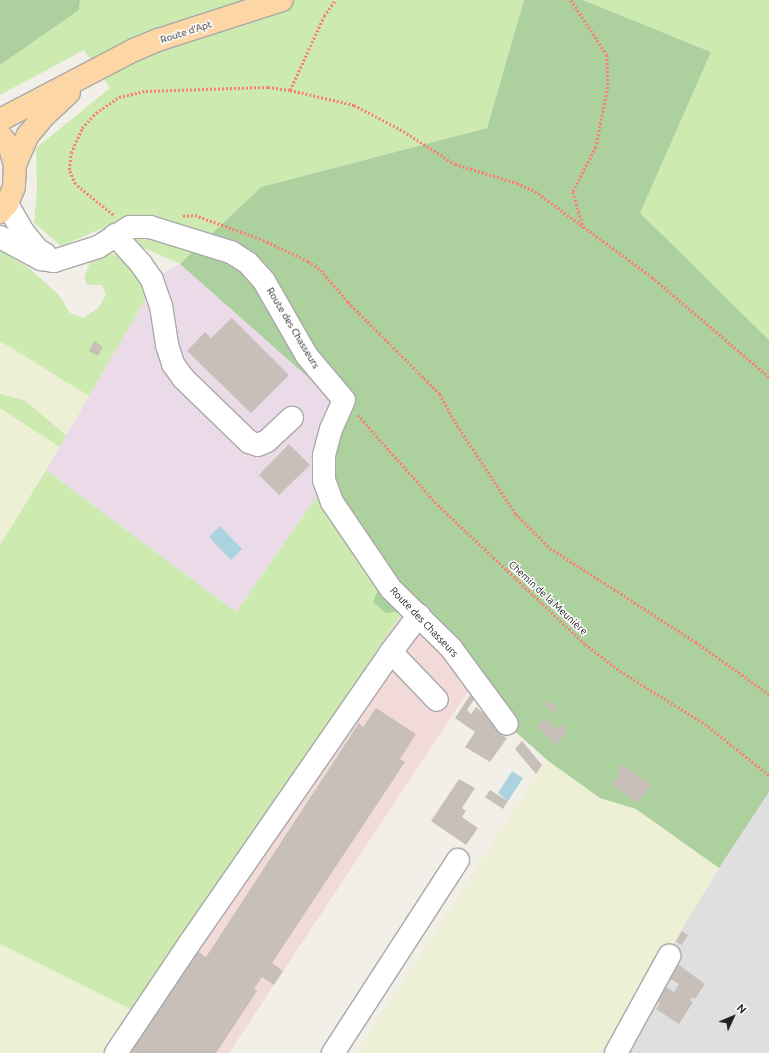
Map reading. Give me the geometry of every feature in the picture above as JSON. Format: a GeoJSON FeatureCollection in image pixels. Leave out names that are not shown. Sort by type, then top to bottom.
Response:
{"type":"FeatureCollection","features":[{"type":"Feature","properties":{"kind":"main road","name":"Route d'Apt"},"geometry":{"type":"LineString","coordinates":[[0,120],[134,50],[158,40],[282,0]]}},
{"type":"Feature","properties":{"kind":"main road","name":"Route d'Apt"},"geometry":{"type":"LineString","coordinates":[[15,164],[28,135],[44,116],[93,72]]}},
{"type":"Feature","properties":{"kind":"main road"},"geometry":{"type":"LineString","coordinates":[[0,135],[10,148],[15,164],[14,187],[4,208]]}},
{"type":"Feature","properties":{"kind":"street"},"geometry":{"type":"LineString","coordinates":[[4,208],[38,250],[54,261]]}},
{"type":"Feature","properties":{"kind":"street","name":"Route des Chasseurs"},"geometry":{"type":"LineString","coordinates":[[122,231],[150,227],[231,252],[248,263],[264,281],[307,356],[344,400],[331,429],[324,456],[324,480],[332,502],[391,589],[419,615],[456,654],[507,724]]}},
{"type":"Feature","properties":{"kind":"street"},"geometry":{"type":"LineString","coordinates":[[0,237],[41,259],[54,261],[98,246],[122,231],[137,258],[152,280],[161,306],[169,351],[173,364],[184,378],[249,442],[258,445],[268,442],[292,418]]}},
{"type":"Feature","properties":{"kind":"street"},"geometry":{"type":"LineString","coordinates":[[116,1053],[189,944],[391,652],[419,615]]}},
{"type":"Feature","properties":{"kind":"street"},"geometry":{"type":"LineString","coordinates":[[391,652],[437,700]]}},
{"type":"Feature","properties":{"kind":"street"},"geometry":{"type":"LineString","coordinates":[[333,1053],[458,860]]}},
{"type":"Feature","properties":{"kind":"street"},"geometry":{"type":"LineString","coordinates":[[616,1053],[669,956]]}},
{"type":"Feature","properties":{"kind":"path"},"geometry":{"type":"LineString","coordinates":[[290,90],[324,16],[335,0]]}},
{"type":"Feature","properties":{"kind":"path"},"geometry":{"type":"LineString","coordinates":[[571,0],[607,55],[608,87],[596,147],[572,192],[583,228]]}},
{"type":"Feature","properties":{"kind":"path"},"geometry":{"type":"LineString","coordinates":[[122,231],[75,184],[69,170],[71,153],[82,128],[96,113],[119,97],[146,91],[268,87],[290,90],[354,105],[400,129],[455,164],[517,182],[535,191],[583,228],[652,277],[769,377]]}},
{"type":"Feature","properties":{"kind":"path"},"geometry":{"type":"LineString","coordinates":[[182,216],[195,215],[263,240],[308,261],[321,270],[348,302],[440,394],[459,428],[516,514],[550,548],[696,642],[769,694]]}},
{"type":"Feature","properties":{"kind":"path","name":"Chemin de la Meunière"},"geometry":{"type":"LineString","coordinates":[[344,400],[438,505],[585,644],[620,671],[705,724],[769,775]]}},
{"type":"Feature","properties":{"kind":"shaded area"},"geometry":{"type":"Polygon","coordinates":[[[180,264],[336,402],[320,492],[236,612],[46,470],[148,295],[146,283],[180,264]]]}},
{"type":"Feature","properties":{"kind":"shaded area"},"geometry":{"type":"Polygon","coordinates":[[[403,611],[441,646],[469,690],[229,1053],[108,1053],[403,611]]]}},
{"type":"Feature","properties":{"kind":"shaded area"},"geometry":{"type":"Polygon","coordinates":[[[769,792],[769,1053],[606,1053],[719,868],[769,792]]]}},
{"type":"Feature","properties":{"kind":"green space"},"geometry":{"type":"Polygon","coordinates":[[[0,0],[80,0],[79,10],[0,65],[0,0]]]}},
{"type":"Feature","properties":{"kind":"green space"},"geometry":{"type":"Polygon","coordinates":[[[80,0],[524,0],[487,128],[261,187],[180,264],[101,229],[61,246],[34,223],[37,191],[36,148],[110,88],[84,50],[0,95],[0,65],[79,10],[80,0]]]}},
{"type":"Feature","properties":{"kind":"green space"},"geometry":{"type":"Polygon","coordinates":[[[524,0],[583,0],[711,52],[640,213],[769,340],[769,792],[719,868],[636,809],[600,798],[547,760],[469,690],[441,645],[403,611],[386,613],[373,602],[378,590],[344,538],[320,492],[336,402],[180,264],[261,187],[487,128],[524,0]]]}},
{"type":"Feature","properties":{"kind":"green space"},"geometry":{"type":"Polygon","coordinates":[[[583,0],[769,0],[769,340],[639,213],[711,52],[583,0]]]}},
{"type":"Feature","properties":{"kind":"green space"},"geometry":{"type":"Polygon","coordinates":[[[0,252],[3,252],[29,268],[59,295],[70,313],[84,318],[99,307],[106,294],[101,285],[87,285],[84,277],[91,260],[109,253],[126,257],[148,295],[89,396],[0,341],[0,252]]]}},
{"type":"Feature","properties":{"kind":"green space"},"geometry":{"type":"Polygon","coordinates":[[[0,341],[89,396],[0,545],[0,341]]]}},
{"type":"Feature","properties":{"kind":"green space"},"geometry":{"type":"Polygon","coordinates":[[[0,394],[24,400],[66,435],[60,447],[0,408],[0,394]]]}},
{"type":"Feature","properties":{"kind":"green space"},"geometry":{"type":"Polygon","coordinates":[[[46,470],[236,612],[320,492],[344,538],[378,590],[403,611],[136,1012],[0,944],[0,545],[46,470]]]}},
{"type":"Feature","properties":{"kind":"green space"},"geometry":{"type":"Polygon","coordinates":[[[547,760],[600,798],[636,809],[719,868],[606,1053],[356,1053],[547,760]]]}},
{"type":"Feature","properties":{"kind":"green space"},"geometry":{"type":"Polygon","coordinates":[[[0,944],[136,1012],[108,1053],[0,1053],[0,944]]]}},
{"type":"Feature","properties":{"kind":"water"},"geometry":{"type":"Polygon","coordinates":[[[220,526],[242,549],[231,560],[209,537],[220,526]]]}},
{"type":"Feature","properties":{"kind":"water"},"geometry":{"type":"Polygon","coordinates":[[[512,771],[523,778],[508,801],[498,793],[512,771]]]}},
{"type":"Feature","properties":{"kind":"building"},"geometry":{"type":"Polygon","coordinates":[[[232,318],[289,375],[251,413],[187,351],[205,332],[211,338],[232,318]]]}},
{"type":"Feature","properties":{"kind":"building"},"geometry":{"type":"Polygon","coordinates":[[[94,341],[103,347],[98,356],[89,351],[94,341]]]}},
{"type":"Feature","properties":{"kind":"building"},"geometry":{"type":"Polygon","coordinates":[[[289,444],[310,465],[279,495],[259,475],[289,444]]]}},
{"type":"Feature","properties":{"kind":"building"},"geometry":{"type":"Polygon","coordinates":[[[470,695],[475,698],[467,710],[471,714],[476,707],[486,715],[502,735],[507,738],[490,762],[465,747],[475,732],[455,718],[470,695]]]}},
{"type":"Feature","properties":{"kind":"building"},"geometry":{"type":"Polygon","coordinates":[[[548,700],[558,708],[555,713],[545,705],[548,700]]]}},
{"type":"Feature","properties":{"kind":"building"},"geometry":{"type":"Polygon","coordinates":[[[376,708],[416,734],[400,759],[405,762],[272,963],[283,971],[274,985],[262,977],[254,989],[257,991],[216,1053],[126,1053],[194,949],[206,957],[359,723],[363,727],[376,708]]]}},
{"type":"Feature","properties":{"kind":"building"},"geometry":{"type":"Polygon","coordinates":[[[544,719],[557,729],[561,724],[568,731],[556,745],[537,726],[544,719]]]}},
{"type":"Feature","properties":{"kind":"building"},"geometry":{"type":"Polygon","coordinates":[[[522,741],[542,765],[536,774],[515,749],[522,741]]]}},
{"type":"Feature","properties":{"kind":"building"},"geometry":{"type":"Polygon","coordinates":[[[622,764],[651,785],[637,803],[612,784],[620,774],[617,772],[622,764]]]}},
{"type":"Feature","properties":{"kind":"building"},"geometry":{"type":"Polygon","coordinates":[[[459,779],[475,788],[462,808],[466,811],[462,817],[478,828],[466,845],[431,821],[459,779]]]}},
{"type":"Feature","properties":{"kind":"building"},"geometry":{"type":"Polygon","coordinates":[[[490,790],[508,801],[503,809],[485,797],[490,790]]]}},
{"type":"Feature","properties":{"kind":"building"},"geometry":{"type":"Polygon","coordinates":[[[682,931],[688,935],[682,945],[676,942],[682,931]]]}},
{"type":"Feature","properties":{"kind":"building"},"geometry":{"type":"Polygon","coordinates":[[[672,960],[705,984],[695,999],[692,997],[690,1000],[693,1002],[679,1024],[656,1009],[660,1003],[654,999],[663,985],[674,992],[679,984],[663,975],[672,960]]]}}]}
